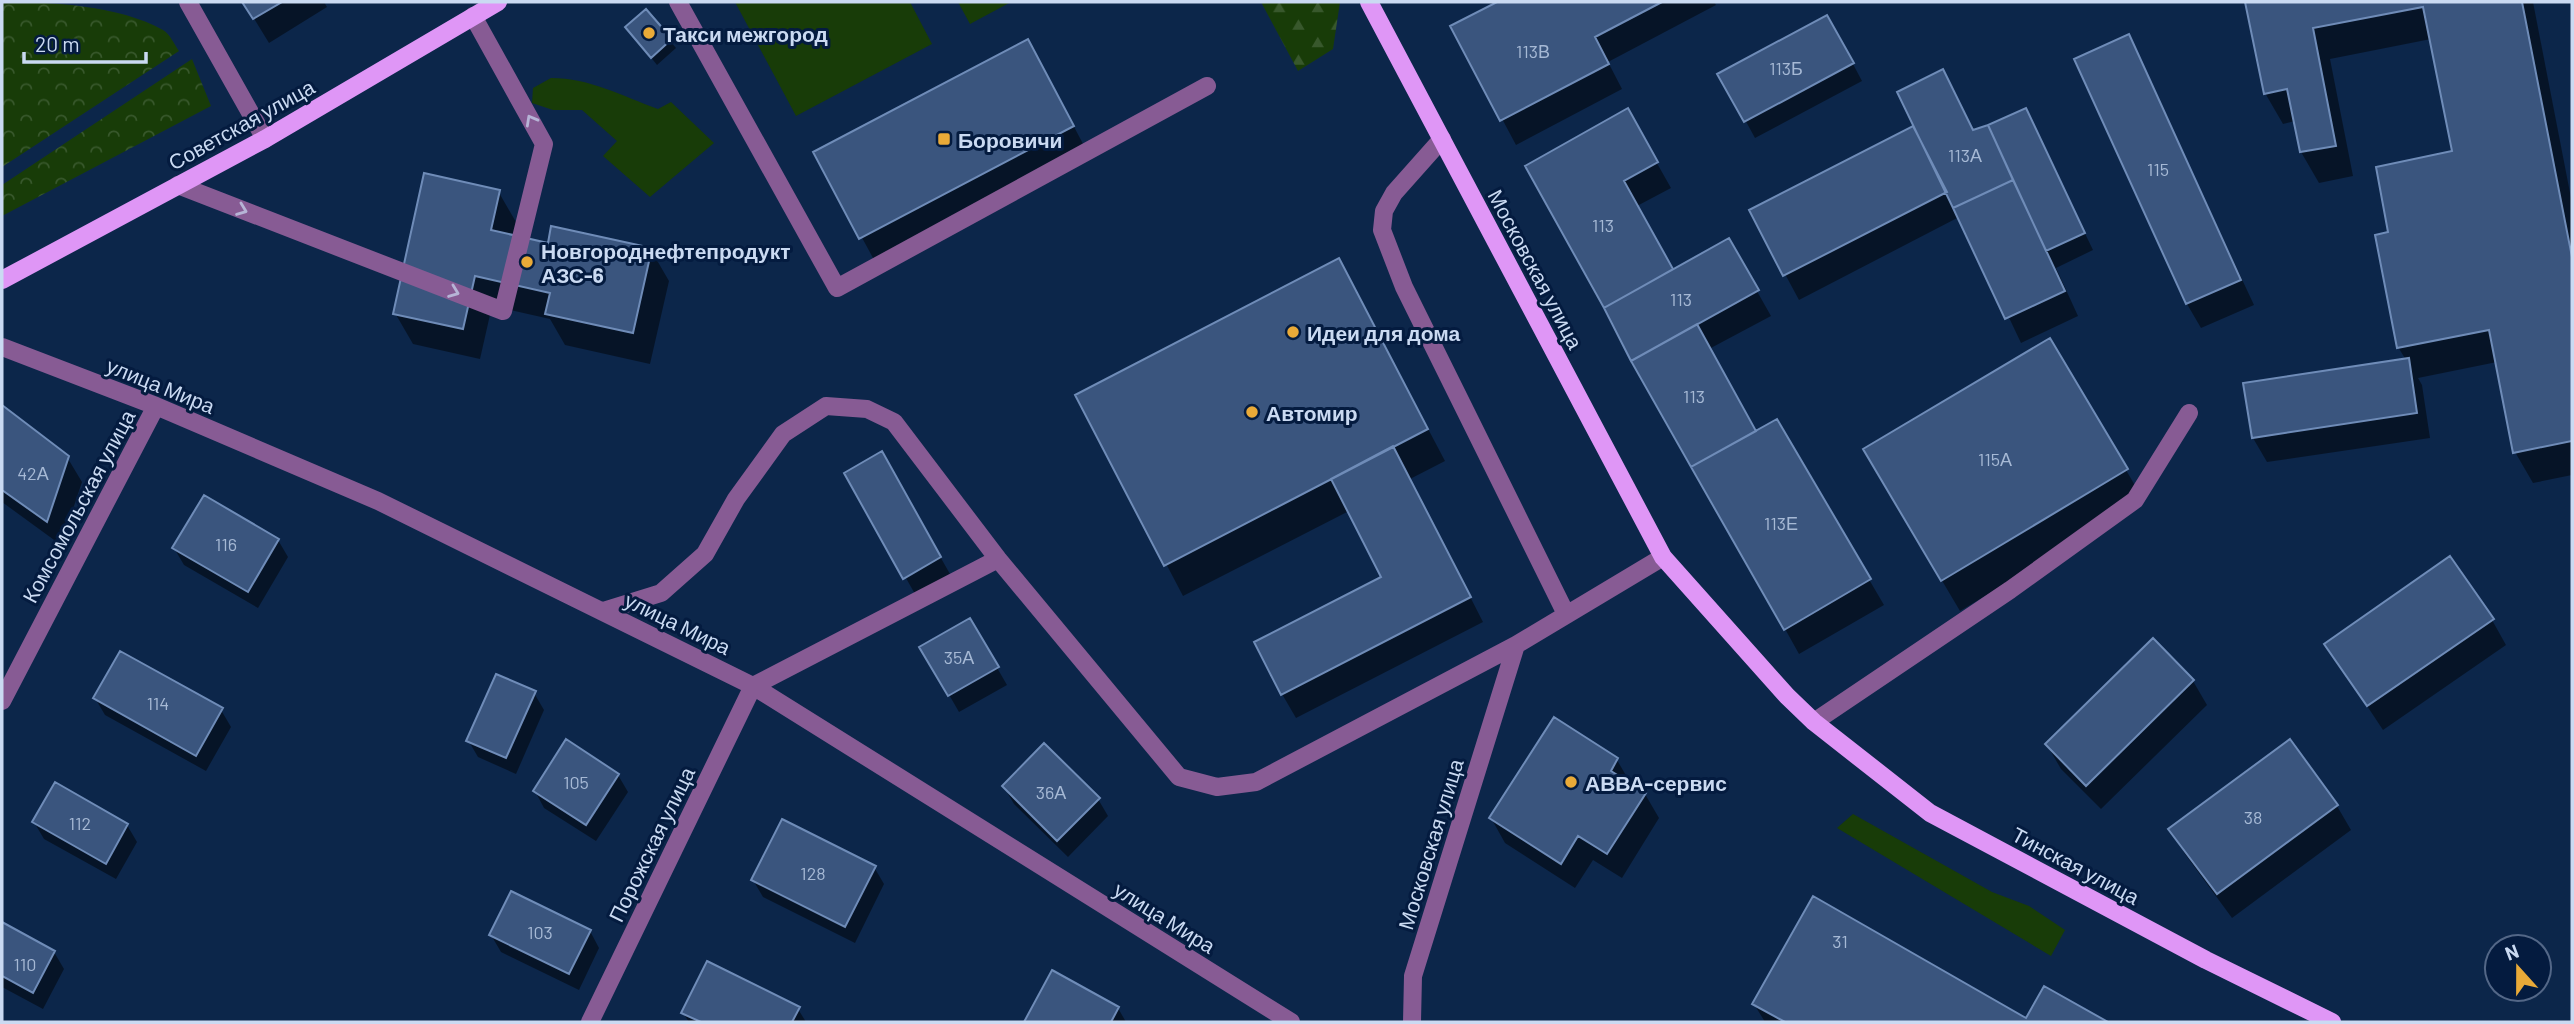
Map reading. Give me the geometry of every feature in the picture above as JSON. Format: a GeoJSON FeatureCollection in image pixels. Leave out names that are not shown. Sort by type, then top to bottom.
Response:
{"type":"FeatureCollection","features":[{"type":"Feature","properties":{"kind":"main road","name":"Советская улица"},"geometry":{"type":"LineString","coordinates":[[2,280],[265,139],[498,2]]}},
{"type":"Feature","properties":{"kind":"main road","name":"Московская улица"},"geometry":{"type":"LineString","coordinates":[[1369,2],[1663,557],[1787,696],[1814,722]]}},
{"type":"Feature","properties":{"kind":"main road","name":"Тинская улица"},"geometry":{"type":"LineString","coordinates":[[1814,722],[1930,813],[2206,960],[2332,1022]]}},
{"type":"Feature","properties":{"kind":"street"},"geometry":{"type":"LineString","coordinates":[[188,2],[265,139]]}},
{"type":"Feature","properties":{"kind":"street"},"geometry":{"type":"LineString","coordinates":[[678,2],[837,288],[1207,86]]}},
{"type":"Feature","properties":{"kind":"street"},"geometry":{"type":"LineString","coordinates":[[178,185],[503,311],[544,144],[473,16]]}},
{"type":"Feature","properties":{"kind":"street"},"geometry":{"type":"LineString","coordinates":[[1442,139],[1394,193],[1384,211],[1382,230],[1404,287],[1566,614]]}},
{"type":"Feature","properties":{"kind":"street","name":"улица Мира"},"geometry":{"type":"LineString","coordinates":[[2,347],[156,406],[377,501],[754,686],[1291,1022]]}},
{"type":"Feature","properties":{"kind":"street","name":"Комсомольская улица"},"geometry":{"type":"LineString","coordinates":[[2,701],[156,406]]}},
{"type":"Feature","properties":{"kind":"street"},"geometry":{"type":"LineString","coordinates":[[603,611],[661,593],[705,554],[736,499],[783,433],[826,406],[867,409],[894,422],[998,559],[1179,777],[1217,787],[1256,782],[1516,645],[1663,557]]}},
{"type":"Feature","properties":{"kind":"street"},"geometry":{"type":"LineString","coordinates":[[1814,722],[2010,590],[2135,500],[2189,413]]}},
{"type":"Feature","properties":{"kind":"street"},"geometry":{"type":"LineString","coordinates":[[754,686],[998,559]]}},
{"type":"Feature","properties":{"kind":"street","name":"Московская улица"},"geometry":{"type":"LineString","coordinates":[[1412,1022],[1413,976],[1516,645]]}},
{"type":"Feature","properties":{"kind":"street","name":"Порожская улица"},"geometry":{"type":"LineString","coordinates":[[590,1022],[754,686]]}},
{"type":"Feature","properties":{"kind":"green space"},"geometry":{"type":"Polygon","coordinates":[[[2,2],[63,4],[126,15],[163,30],[179,51],[2,167],[2,2]]]}},
{"type":"Feature","properties":{"kind":"green space"},"geometry":{"type":"Polygon","coordinates":[[[735,2],[910,2],[932,44],[796,116],[735,2]]]}},
{"type":"Feature","properties":{"kind":"green space"},"geometry":{"type":"Polygon","coordinates":[[[958,2],[1011,2],[970,24],[958,2]]]}},
{"type":"Feature","properties":{"kind":"green space"},"geometry":{"type":"Polygon","coordinates":[[[1261,2],[1340,2],[1333,49],[1298,71],[1261,2]]]}},
{"type":"Feature","properties":{"kind":"green space"},"geometry":{"type":"Polygon","coordinates":[[[192,59],[211,106],[2,216],[2,185],[192,59]]]}},
{"type":"Feature","properties":{"kind":"green space"},"geometry":{"type":"Polygon","coordinates":[[[551,78],[593,84],[658,109],[671,102],[714,143],[650,197],[603,156],[617,141],[582,110],[553,110],[532,103],[533,88],[551,78]]]}},
{"type":"Feature","properties":{"kind":"green space"},"geometry":{"type":"Polygon","coordinates":[[[1853,814],[1992,892],[2029,906],[2065,930],[2051,956],[1837,828],[1853,814]]]}},
{"type":"Feature","properties":{"kind":"building"},"geometry":{"type":"Polygon","coordinates":[[[242,2],[282,2],[253,19],[242,2]]]}},
{"type":"Feature","properties":{"kind":"building"},"geometry":{"type":"Polygon","coordinates":[[[1497,2],[1662,2],[1595,37],[1609,64],[1500,121],[1450,26],[1497,2]]]}},
{"type":"Feature","properties":{"kind":"building"},"geometry":{"type":"Polygon","coordinates":[[[2245,2],[2522,2],[2572,257],[2572,441],[2513,453],[2489,330],[2397,348],[2375,235],[2388,232],[2376,167],[2452,151],[2423,7],[2313,28],[2336,146],[2300,152],[2287,89],[2264,94],[2245,2]]]}},
{"type":"Feature","properties":{"kind":"building","name":"Такси межгород"},"geometry":{"type":"Polygon","coordinates":[[[646,9],[672,39],[651,58],[625,27],[646,9]]]}},
{"type":"Feature","properties":{"kind":"building"},"geometry":{"type":"Polygon","coordinates":[[[1827,15],[1854,63],[1744,122],[1717,74],[1827,15]]]}},
{"type":"Feature","properties":{"kind":"building"},"geometry":{"type":"Polygon","coordinates":[[[2129,34],[2241,280],[2186,304],[2074,59],[2129,34]]]}},
{"type":"Feature","properties":{"kind":"building","name":"Боровичи"},"geometry":{"type":"Polygon","coordinates":[[[1028,39],[1074,126],[859,239],[813,152],[1028,39]]]}},
{"type":"Feature","properties":{"kind":"building"},"geometry":{"type":"Polygon","coordinates":[[[1943,69],[1973,130],[1988,125],[2013,180],[1953,208],[1897,92],[1943,69]]]}},
{"type":"Feature","properties":{"kind":"building"},"geometry":{"type":"Polygon","coordinates":[[[1628,108],[1658,162],[1624,181],[1673,269],[1604,308],[1525,166],[1628,108]]]}},
{"type":"Feature","properties":{"kind":"building"},"geometry":{"type":"Polygon","coordinates":[[[2026,108],[2085,233],[2046,251],[1988,125],[2026,108]]]}},
{"type":"Feature","properties":{"kind":"building"},"geometry":{"type":"Polygon","coordinates":[[[1913,126],[1947,192],[1783,276],[1749,210],[1913,126]]]}},
{"type":"Feature","properties":{"kind":"building","name":"Новгороднефтепродукт АЗС-6"},"geometry":{"type":"Polygon","coordinates":[[[424,173],[500,190],[491,230],[548,243],[551,226],[652,248],[633,333],[545,314],[550,293],[475,276],[463,329],[393,314],[424,173]]]}},
{"type":"Feature","properties":{"kind":"building"},"geometry":{"type":"Polygon","coordinates":[[[2013,180],[2065,291],[2005,319],[1953,208],[2013,180]]]}},
{"type":"Feature","properties":{"kind":"building"},"geometry":{"type":"Polygon","coordinates":[[[1729,238],[1759,290],[1631,361],[1604,308],[1729,238]]]}},
{"type":"Feature","properties":{"kind":"building","name":"Автомир"},"geometry":{"type":"Polygon","coordinates":[[[1339,258],[1428,429],[1164,566],[1075,395],[1339,258]]]}},
{"type":"Feature","properties":{"kind":"building"},"geometry":{"type":"Polygon","coordinates":[[[1697,324],[1756,431],[1691,467],[1631,361],[1697,324]]]}},
{"type":"Feature","properties":{"kind":"building"},"geometry":{"type":"Polygon","coordinates":[[[2050,338],[2128,469],[1941,581],[1863,449],[2050,338]]]}},
{"type":"Feature","properties":{"kind":"building"},"geometry":{"type":"Polygon","coordinates":[[[2409,358],[2417,413],[2252,438],[2243,383],[2409,358]]]}},
{"type":"Feature","properties":{"kind":"building"},"geometry":{"type":"Polygon","coordinates":[[[2,405],[69,456],[47,522],[2,490],[2,405]]]}},
{"type":"Feature","properties":{"kind":"building"},"geometry":{"type":"Polygon","coordinates":[[[1777,419],[1871,579],[1784,630],[1691,467],[1777,419]]]}},
{"type":"Feature","properties":{"kind":"building"},"geometry":{"type":"Polygon","coordinates":[[[1393,446],[1471,597],[1281,695],[1254,642],[1381,577],[1331,479],[1393,446]]]}},
{"type":"Feature","properties":{"kind":"building"},"geometry":{"type":"Polygon","coordinates":[[[882,451],[941,557],[903,579],[844,473],[882,451]]]}},
{"type":"Feature","properties":{"kind":"building"},"geometry":{"type":"Polygon","coordinates":[[[204,495],[279,539],[248,592],[172,548],[204,495]]]}},
{"type":"Feature","properties":{"kind":"building"},"geometry":{"type":"Polygon","coordinates":[[[2450,556],[2494,619],[2367,706],[2324,644],[2450,556]]]}},
{"type":"Feature","properties":{"kind":"building"},"geometry":{"type":"Polygon","coordinates":[[[970,618],[999,667],[948,696],[919,647],[970,618]]]}},
{"type":"Feature","properties":{"kind":"building"},"geometry":{"type":"Polygon","coordinates":[[[2153,638],[2194,680],[2086,786],[2045,744],[2153,638]]]}},
{"type":"Feature","properties":{"kind":"building"},"geometry":{"type":"Polygon","coordinates":[[[120,651],[223,708],[196,756],[93,698],[120,651]]]}},
{"type":"Feature","properties":{"kind":"building"},"geometry":{"type":"Polygon","coordinates":[[[496,674],[536,691],[506,758],[466,741],[496,674]]]}},
{"type":"Feature","properties":{"kind":"building","name":"АВВА-сервис"},"geometry":{"type":"Polygon","coordinates":[[[1554,717],[1618,758],[1611,771],[1646,793],[1607,854],[1578,836],[1561,864],[1489,818],[1554,717]]]}},
{"type":"Feature","properties":{"kind":"building"},"geometry":{"type":"Polygon","coordinates":[[[566,739],[619,774],[586,825],[533,791],[566,739]]]}},
{"type":"Feature","properties":{"kind":"building"},"geometry":{"type":"Polygon","coordinates":[[[2290,739],[2338,805],[2217,894],[2168,829],[2290,739]]]}},
{"type":"Feature","properties":{"kind":"building"},"geometry":{"type":"Polygon","coordinates":[[[1044,743],[1100,798],[1057,841],[1002,786],[1044,743]]]}},
{"type":"Feature","properties":{"kind":"building"},"geometry":{"type":"Polygon","coordinates":[[[55,782],[128,824],[106,864],[32,822],[55,782]]]}},
{"type":"Feature","properties":{"kind":"building"},"geometry":{"type":"Polygon","coordinates":[[[782,819],[876,866],[845,927],[751,880],[782,819]]]}},
{"type":"Feature","properties":{"kind":"building"},"geometry":{"type":"Polygon","coordinates":[[[511,891],[591,930],[569,974],[489,935],[511,891]]]}},
{"type":"Feature","properties":{"kind":"building"},"geometry":{"type":"Polygon","coordinates":[[[1813,896],[2026,1018],[2044,986],[2108,1022],[1785,1022],[1752,1004],[1813,896]]]}},
{"type":"Feature","properties":{"kind":"building"},"geometry":{"type":"Polygon","coordinates":[[[2,922],[55,951],[33,993],[2,976],[2,922]]]}},
{"type":"Feature","properties":{"kind":"building"},"geometry":{"type":"Polygon","coordinates":[[[707,961],[800,1007],[792,1022],[701,1022],[681,1013],[707,961]]]}},
{"type":"Feature","properties":{"kind":"building"},"geometry":{"type":"Polygon","coordinates":[[[1052,970],[1119,1007],[1111,1022],[1024,1022],[1052,970]]]}},
{"type":"Feature","properties":{"kind":"place","name":"Такси межгород"},"geometry":{"type":"Point","coordinates":[649,33]}},
{"type":"Feature","properties":{"kind":"place","name":"Боровичи"},"geometry":{"type":"Point","coordinates":[944,139]}},
{"type":"Feature","properties":{"kind":"place","name":"Новгороднефтепродукт АЗС-6"},"geometry":{"type":"Point","coordinates":[527,262]}},
{"type":"Feature","properties":{"kind":"place","name":"Идеи для дома"},"geometry":{"type":"Point","coordinates":[1293,332]}},
{"type":"Feature","properties":{"kind":"place","name":"Автомир"},"geometry":{"type":"Point","coordinates":[1252,412]}},
{"type":"Feature","properties":{"kind":"place","name":"АВВА-сервис"},"geometry":{"type":"Point","coordinates":[1571,782]}}]}
